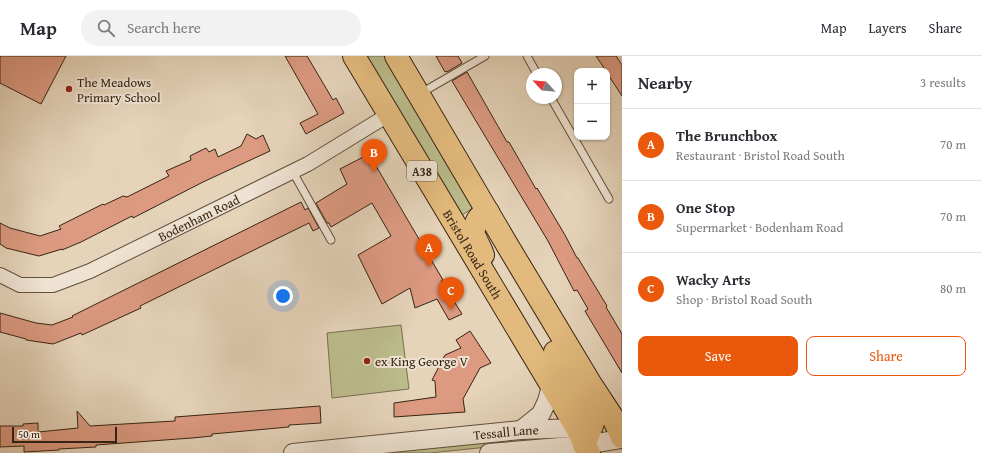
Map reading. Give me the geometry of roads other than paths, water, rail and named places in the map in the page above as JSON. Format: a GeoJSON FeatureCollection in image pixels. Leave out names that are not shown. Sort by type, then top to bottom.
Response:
{"type":"FeatureCollection","features":[{"type":"Feature","properties":{"kind":"highway","name":"Bristol Road South"},"geometry":{"type":"LineString","coordinates":[[354,56],[551,386],[603,433]]}},
{"type":"Feature","properties":{"kind":"highway","name":"A38"},"geometry":{"type":"LineString","coordinates":[[396,56],[506,243],[510,273],[603,433]]}},
{"type":"Feature","properties":{"kind":"highway"},"geometry":{"type":"LineString","coordinates":[[488,212],[481,214],[476,222],[473,233],[481,250],[491,285]]}},
{"type":"Feature","properties":{"kind":"street","name":"Bodenham Road"},"geometry":{"type":"LineString","coordinates":[[0,275],[20,285],[53,285],[90,272],[293,172],[388,115]]}},
{"type":"Feature","properties":{"kind":"street"},"geometry":{"type":"LineString","coordinates":[[521,430],[541,414],[547,401],[551,386]]}},
{"type":"Feature","properties":{"kind":"street","name":"Tessall Lane"},"geometry":{"type":"LineString","coordinates":[[293,453],[521,430],[603,433]]}},
{"type":"Feature","properties":{"kind":"street","name":"Tessall Lane"},"geometry":{"type":"LineString","coordinates":[[490,453],[603,433]]}},
{"type":"Feature","properties":{"kind":"lane"},"geometry":{"type":"LineString","coordinates":[[419,95],[485,56]]}},
{"type":"Feature","properties":{"kind":"lane"},"geometry":{"type":"LineString","coordinates":[[527,56],[534,68]]}},
{"type":"Feature","properties":{"kind":"lane"},"geometry":{"type":"LineString","coordinates":[[554,104],[609,199]]}},
{"type":"Feature","properties":{"kind":"lane"},"geometry":{"type":"LineString","coordinates":[[293,172],[331,240]]}},
{"type":"Feature","properties":{"kind":"place","name":"The Meadows Primary School"},"geometry":{"type":"Point","coordinates":[69,89]}},
{"type":"Feature","properties":{"kind":"place","name":"One Stop"},"geometry":{"type":"Point","coordinates":[374,172]}},
{"type":"Feature","properties":{"kind":"place","name":"The Brunchbox"},"geometry":{"type":"Point","coordinates":[429,267]}},
{"type":"Feature","properties":{"kind":"place","name":"Wacky Arts"},"geometry":{"type":"Point","coordinates":[451,310]}},
{"type":"Feature","properties":{"kind":"place","name":"ex King George V"},"geometry":{"type":"Point","coordinates":[367,361]}}]}
